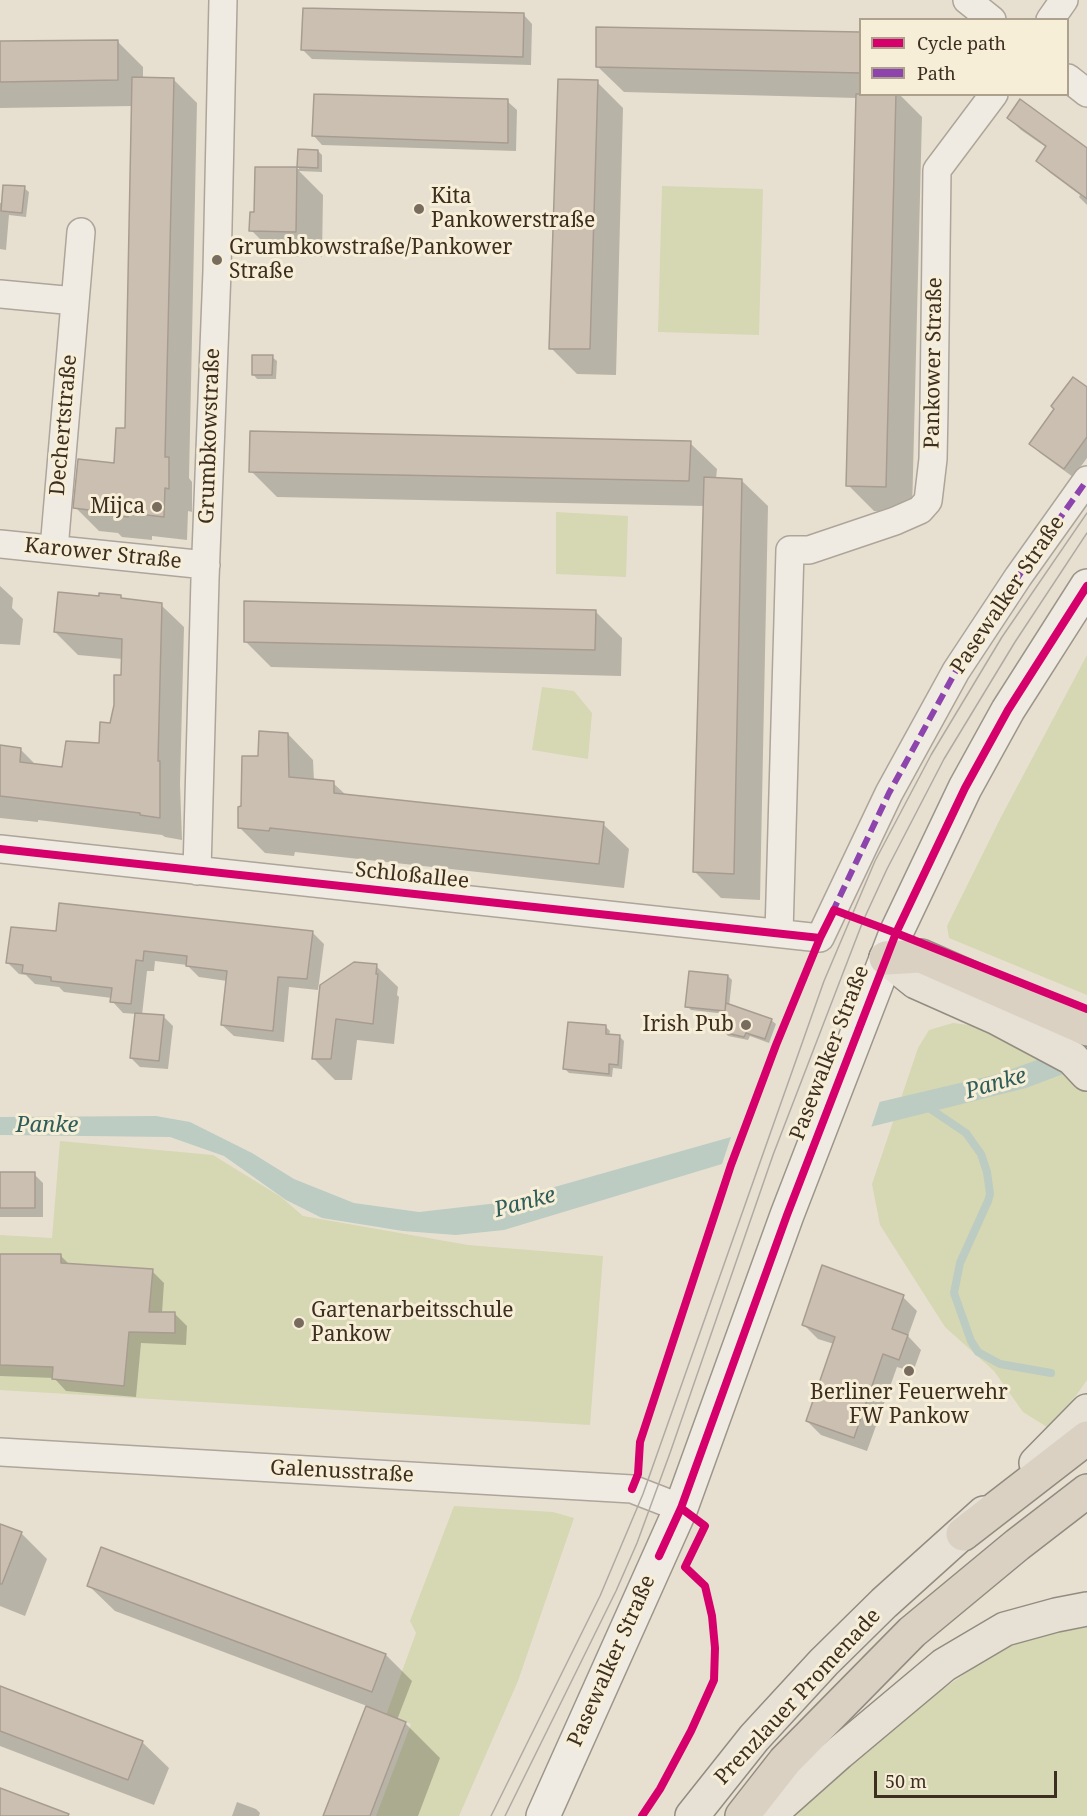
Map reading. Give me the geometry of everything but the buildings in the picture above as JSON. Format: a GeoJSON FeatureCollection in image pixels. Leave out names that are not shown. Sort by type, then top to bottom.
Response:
{"type":"FeatureCollection","features":[{"type":"Feature","properties":{"kind":"highway"},"geometry":{"type":"LineString","coordinates":[[886,958],[921,956],[1087,1029]]}},
{"type":"Feature","properties":{"kind":"highway"},"geometry":{"type":"LineString","coordinates":[[963,1534],[1087,1438]]}},
{"type":"Feature","properties":{"kind":"highway"},"geometry":{"type":"LineString","coordinates":[[742,1816],[785,1761],[912,1632],[1017,1545],[1087,1491]]}},
{"type":"Feature","properties":{"kind":"main road","name":"Pasewalker Straße"},"geometry":{"type":"LineString","coordinates":[[543,1816],[681,1508],[827,1109],[886,958],[965,788],[1008,710],[1087,586]]}},
{"type":"Feature","properties":{"kind":"main road"},"geometry":{"type":"LineString","coordinates":[[886,958],[916,982],[997,1018],[1072,1058],[1087,1074]]}},
{"type":"Feature","properties":{"kind":"main road","name":"Prenzlauer Promenade"},"geometry":{"type":"LineString","coordinates":[[692,1816],[754,1738],[824,1662],[884,1603],[963,1534],[1087,1411]]}},
{"type":"Feature","properties":{"kind":"main road"},"geometry":{"type":"LineString","coordinates":[[768,1816],[944,1665],[1005,1629],[1087,1609]]}},
{"type":"Feature","properties":{"kind":"street","name":"Grumbkowstraße"},"geometry":{"type":"LineString","coordinates":[[197,871],[217,271],[223,0]]}},
{"type":"Feature","properties":{"kind":"street"},"geometry":{"type":"LineString","coordinates":[[967,0],[990,18]]}},
{"type":"Feature","properties":{"kind":"street"},"geometry":{"type":"LineString","coordinates":[[1051,18],[1064,0]]}},
{"type":"Feature","properties":{"kind":"street"},"geometry":{"type":"LineString","coordinates":[[1069,79],[1087,93]]}},
{"type":"Feature","properties":{"kind":"street","name":"Pankower Straße"},"geometry":{"type":"LineString","coordinates":[[779,933],[790,550],[809,550],[896,521],[920,510],[928,501],[932,469],[934,409],[937,170],[992,96]]}},
{"type":"Feature","properties":{"kind":"street","name":"Dechertstraße"},"geometry":{"type":"LineString","coordinates":[[54,549],[81,232]]}},
{"type":"Feature","properties":{"kind":"street"},"geometry":{"type":"LineString","coordinates":[[0,294],[75,301]]}},
{"type":"Feature","properties":{"kind":"street","name":"Pasewalker Straße"},"geometry":{"type":"LineString","coordinates":[[819,938],[889,793],[956,671],[1018,577],[1087,480]]}},
{"type":"Feature","properties":{"kind":"street","name":"Karower Straße"},"geometry":{"type":"LineString","coordinates":[[0,544],[206,565]]}},
{"type":"Feature","properties":{"kind":"street","name":"Schloßallee"},"geometry":{"type":"LineString","coordinates":[[0,849],[819,938]]}},
{"type":"Feature","properties":{"kind":"street","name":"Galenusstraße"},"geometry":{"type":"LineString","coordinates":[[0,1452],[633,1490],[681,1508]]}},
{"type":"Feature","properties":{"kind":"green space"},"geometry":{"type":"Polygon","coordinates":[[[662,186],[763,189],[759,335],[658,332],[662,186]]]}},
{"type":"Feature","properties":{"kind":"green space"},"geometry":{"type":"Polygon","coordinates":[[[556,512],[628,516],[626,577],[556,574],[556,512]]]}},
{"type":"Feature","properties":{"kind":"green space"},"geometry":{"type":"Polygon","coordinates":[[[1087,655],[1087,995],[949,938],[947,926],[1000,819],[1087,655]]]}},
{"type":"Feature","properties":{"kind":"green space"},"geometry":{"type":"Polygon","coordinates":[[[542,687],[574,691],[592,713],[588,759],[532,750],[542,687]]]}},
{"type":"Feature","properties":{"kind":"green space"},"geometry":{"type":"Polygon","coordinates":[[[953,1023],[984,1027],[1087,1087],[1087,1380],[1075,1397],[1047,1427],[1023,1412],[994,1371],[945,1327],[880,1225],[872,1184],[918,1048],[929,1030],[953,1023]]]}},
{"type":"Feature","properties":{"kind":"green space","name":"Gartenarbeitsschule Pankow"},"geometry":{"type":"Polygon","coordinates":[[[60,1141],[213,1155],[281,1197],[303,1216],[468,1245],[603,1256],[590,1425],[0,1390],[0,1235],[52,1238],[60,1141]]]}},
{"type":"Feature","properties":{"kind":"green space"},"geometry":{"type":"Polygon","coordinates":[[[454,1506],[553,1512],[574,1518],[518,1681],[459,1816],[376,1816],[411,1724],[386,1715],[416,1633],[410,1621],[454,1506]]]}},
{"type":"Feature","properties":{"kind":"green space"},"geometry":{"type":"Polygon","coordinates":[[[1087,1625],[1087,1816],[787,1816],[891,1726],[997,1651],[1043,1633],[1087,1625]]]}},
{"type":"Feature","properties":{"kind":"water","name":"Panke"},"geometry":{"type":"Polygon","coordinates":[[[1087,1036],[1087,1065],[1026,1088],[722,1164],[504,1230],[456,1235],[403,1231],[322,1218],[286,1200],[224,1156],[170,1137],[0,1135],[0,1117],[156,1116],[190,1122],[252,1153],[294,1179],[354,1203],[419,1212],[498,1203],[731,1137],[998,1074],[1051,1055],[1087,1036]]]}},
{"type":"Feature","properties":{"kind":"pier"},"geometry":{"type":"Polygon","coordinates":[[[881,1098],[870,1131],[721,1167],[732,1134],[881,1098]]]}},
{"type":"Feature","properties":{"kind":"waterway"},"geometry":{"type":"LineString","coordinates":[[926,1106],[966,1133],[981,1154],[987,1172],[990,1194],[960,1263],[954,1293],[971,1341],[978,1352],[1000,1364],[1051,1373]]}},
{"type":"Feature","properties":{"kind":"tram line"},"geometry":{"type":"LineString","coordinates":[[491,1816],[600,1596],[643,1494],[824,981],[875,861],[931,755],[1002,637],[1087,513]]}},
{"type":"Feature","properties":{"kind":"tram line"},"geometry":{"type":"LineString","coordinates":[[505,1816],[616,1591],[637,1543],[773,1155],[863,921],[944,759],[1015,642],[1087,533]]}},
{"type":"Feature","properties":{"kind":"marked path"},"geometry":{"type":"LineString","coordinates":[[832,913],[889,793],[956,671],[1018,577],[1087,480]]}},
{"type":"Feature","properties":{"kind":"cycle path"},"geometry":{"type":"LineString","coordinates":[[659,1556],[681,1508],[787,1215],[896,933],[965,788],[1008,710],[1087,586]]}},
{"type":"Feature","properties":{"kind":"cycle path"},"geometry":{"type":"LineString","coordinates":[[0,849],[820,938]]}},
{"type":"Feature","properties":{"kind":"cycle path"},"geometry":{"type":"LineString","coordinates":[[632,1489],[638,1474],[640,1442],[731,1165],[776,1045],[820,938],[834,910],[1087,1009]]}},
{"type":"Feature","properties":{"kind":"cycle path"},"geometry":{"type":"LineString","coordinates":[[642,1816],[660,1789],[691,1731],[714,1680],[715,1648],[712,1616],[705,1586],[685,1567],[705,1526],[681,1508]]}},
{"type":"Feature","properties":{"kind":"place","name":"Kita Pankowerstraße"},"geometry":{"type":"Point","coordinates":[419,209]}},
{"type":"Feature","properties":{"kind":"place","name":"Grumbkowstraße/Pankower Straße"},"geometry":{"type":"Point","coordinates":[217,260]}},
{"type":"Feature","properties":{"kind":"place","name":"Mijca"},"geometry":{"type":"Point","coordinates":[157,507]}},
{"type":"Feature","properties":{"kind":"place","name":"Irish Pub"},"geometry":{"type":"Point","coordinates":[746,1025]}},
{"type":"Feature","properties":{"kind":"place","name":"Gartenarbeitsschule Pankow"},"geometry":{"type":"Point","coordinates":[299,1323]}},
{"type":"Feature","properties":{"kind":"place","name":"Berliner Feuerwehr FW Pankow"},"geometry":{"type":"Point","coordinates":[909,1371]}}]}
